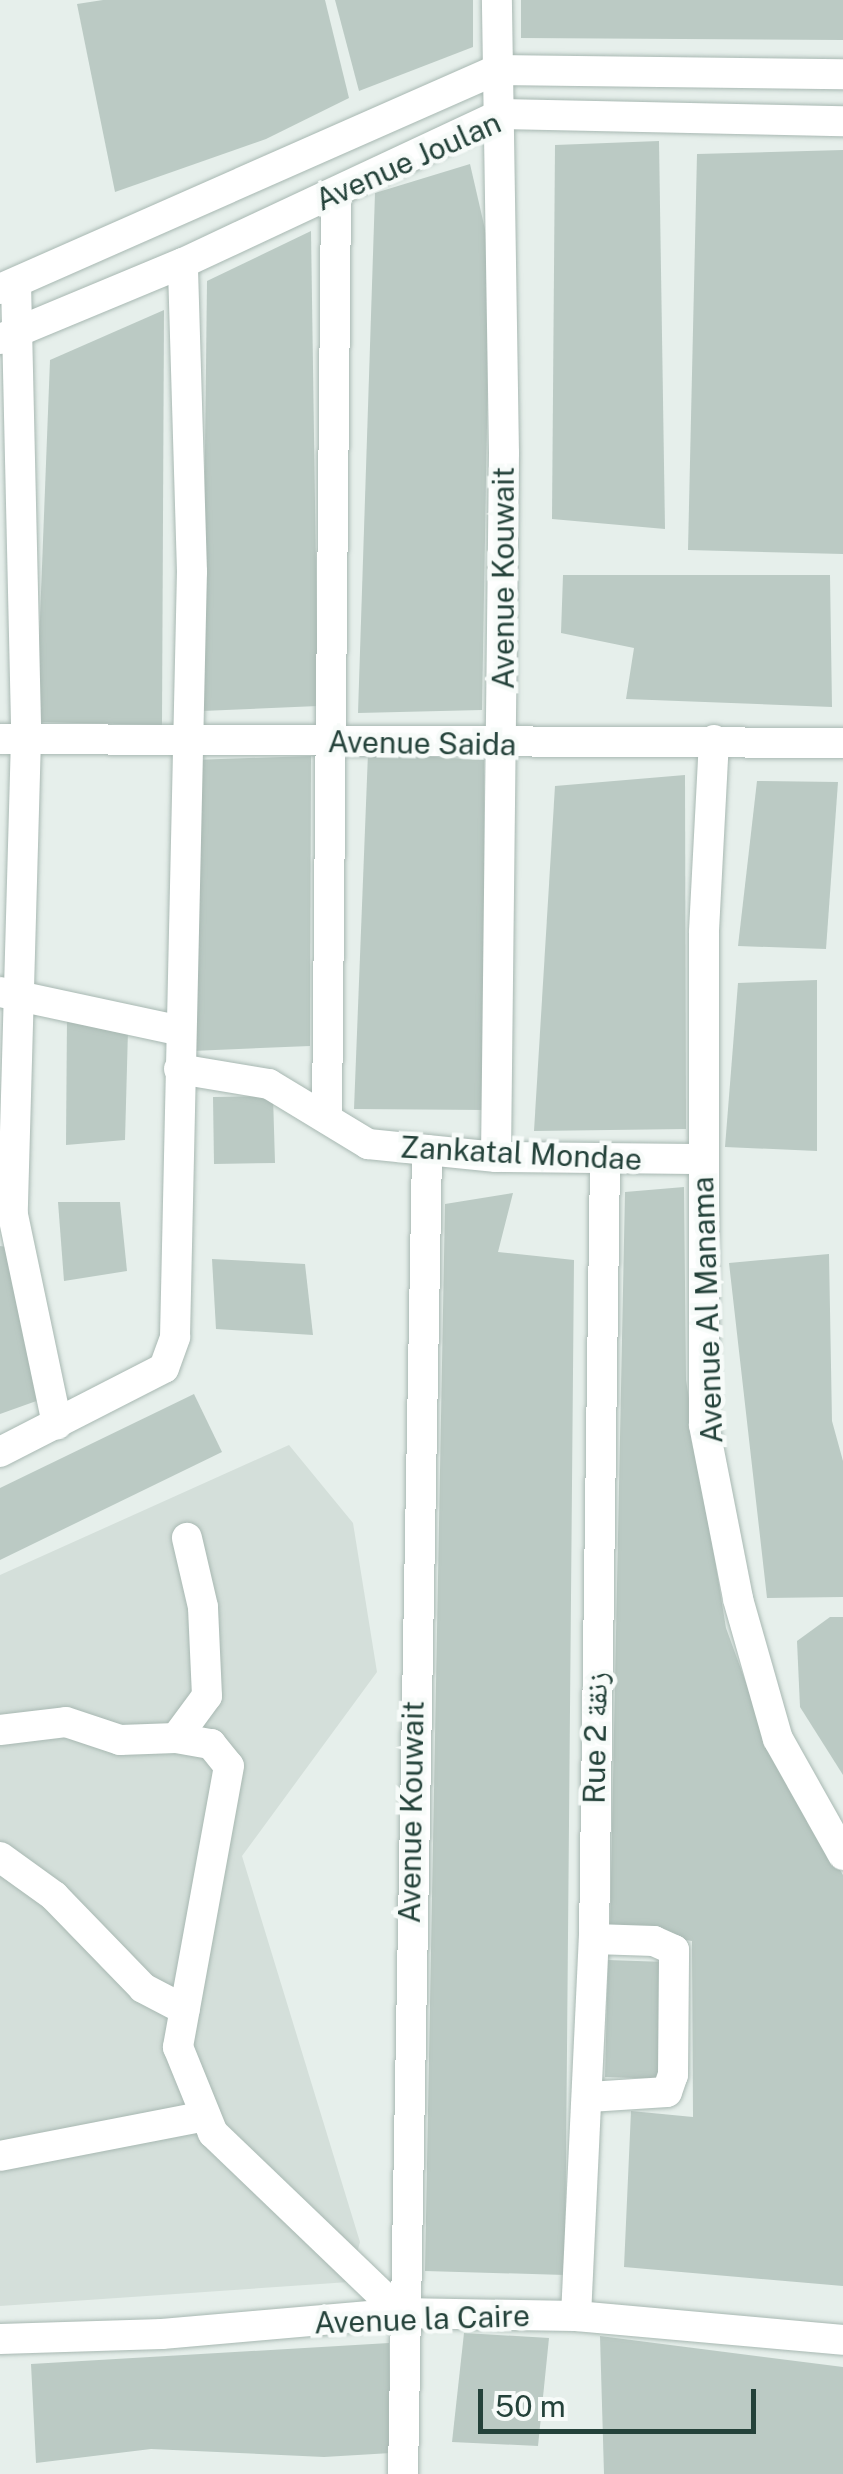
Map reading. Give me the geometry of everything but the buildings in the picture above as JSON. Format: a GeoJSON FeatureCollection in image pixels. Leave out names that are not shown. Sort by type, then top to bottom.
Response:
{"type":"FeatureCollection","features":[{"type":"Feature","properties":{"kind":"street","name":"Avenue Kouwait"},"geometry":{"type":"LineString","coordinates":[[496,1157],[503,746],[501,114],[496,70],[497,0]]}},
{"type":"Feature","properties":{"kind":"street","name":"Avenue Joulan"},"geometry":{"type":"LineString","coordinates":[[8,286],[496,70],[843,74]]}},
{"type":"Feature","properties":{"kind":"street","name":"Avenue Joulan"},"geometry":{"type":"LineString","coordinates":[[11,334],[336,194],[501,114],[843,120]]}},
{"type":"Feature","properties":{"kind":"street"},"geometry":{"type":"LineString","coordinates":[[328,1116],[335,742],[336,194]]}},
{"type":"Feature","properties":{"kind":"street"},"geometry":{"type":"LineString","coordinates":[[0,1452],[164,1368],[172,1354],[179,1266],[178,1030],[192,572],[184,262]]}},
{"type":"Feature","properties":{"kind":"street"},"geometry":{"type":"LineString","coordinates":[[8,286],[13,739],[7,1218],[57,1424]]}},
{"type":"Feature","properties":{"kind":"street","name":"Avenue Saida"},"geometry":{"type":"LineString","coordinates":[[13,739],[186,737],[503,746],[714,740],[843,743]]}},
{"type":"Feature","properties":{"kind":"street","name":"Avenue Al Manama"},"geometry":{"type":"LineString","coordinates":[[714,740],[704,933],[704,1425],[738,1599],[778,1739],[843,1855]]}},
{"type":"Feature","properties":{"kind":"street"},"geometry":{"type":"LineString","coordinates":[[10,995],[178,1030]]}},
{"type":"Feature","properties":{"kind":"street","name":"Zankatal Mondae"},"geometry":{"type":"LineString","coordinates":[[179,1069],[269,1084],[328,1116],[364,1143],[496,1157],[702,1160]]}},
{"type":"Feature","properties":{"kind":"street","name":"Avenue Kouwait"},"geometry":{"type":"LineString","coordinates":[[404,2474],[402,2314],[427,1150]]}},
{"type":"Feature","properties":{"kind":"street","name":"Rue 2 زنقة"},"geometry":{"type":"LineString","coordinates":[[576,2316],[594,1939],[605,1160]]}},
{"type":"Feature","properties":{"kind":"street"},"geometry":{"type":"LineString","coordinates":[[176,1738],[207,1696],[203,1607],[187,1538]]}},
{"type":"Feature","properties":{"kind":"street"},"geometry":{"type":"LineString","coordinates":[[0,1730],[66,1722],[120,1740],[176,1738],[212,1744],[229,1766],[178,2047],[212,2134],[402,2314]]}},
{"type":"Feature","properties":{"kind":"street"},"geometry":{"type":"LineString","coordinates":[[0,1857],[54,1896],[143,1988],[184,2010]]}},
{"type":"Feature","properties":{"kind":"street"},"geometry":{"type":"LineString","coordinates":[[589,2097],[667,2092],[673,2075],[674,1950],[666,1943],[594,1939]]}},
{"type":"Feature","properties":{"kind":"street"},"geometry":{"type":"LineString","coordinates":[[0,2156],[205,2116]]}},
{"type":"Feature","properties":{"kind":"street","name":"Avenue la Caire"},"geometry":{"type":"LineString","coordinates":[[0,2339],[162,2334],[402,2314],[576,2316],[843,2340]]}},
{"type":"Feature","properties":{"kind":"shaded area"},"geometry":{"type":"Polygon","coordinates":[[[289,1445],[353,1523],[377,1672],[242,1856],[360,2242],[349,2282],[0,2306],[0,1575],[289,1445]]]}}]}
